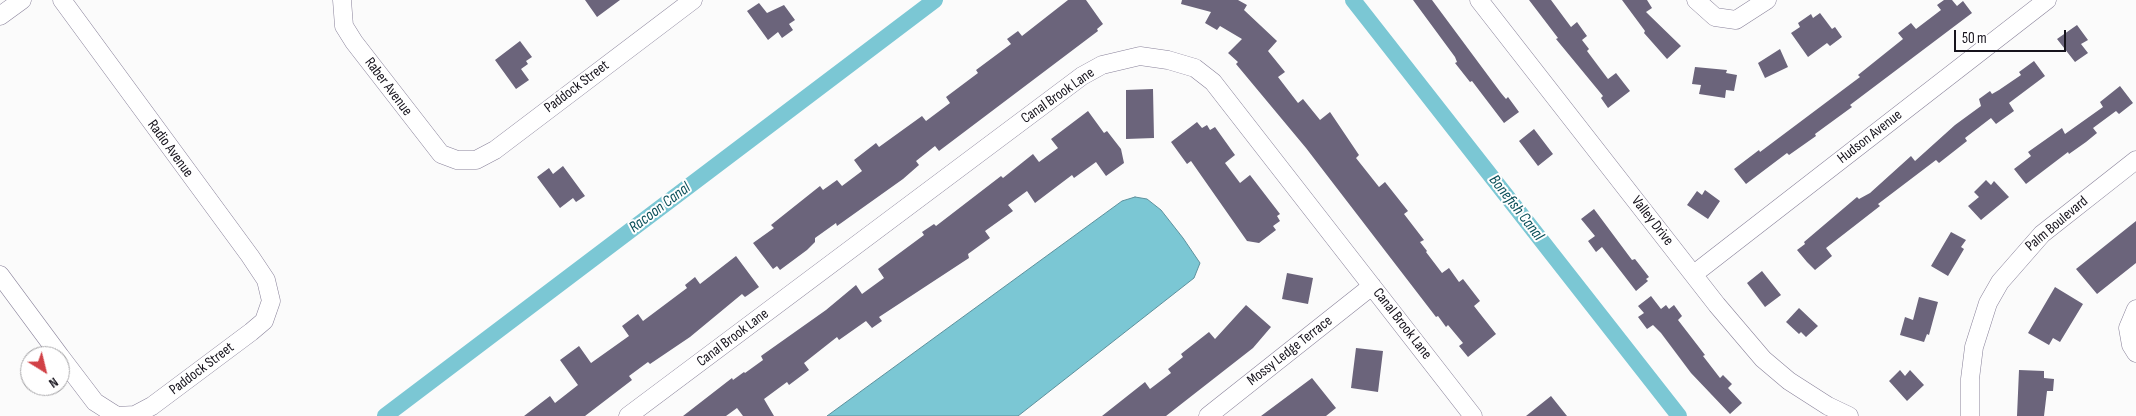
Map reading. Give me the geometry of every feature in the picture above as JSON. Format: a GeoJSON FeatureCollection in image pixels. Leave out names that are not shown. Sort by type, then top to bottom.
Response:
{"type":"FeatureCollection","features":[{"type":"Feature","properties":{"kind":"street"},"geometry":{"type":"LineString","coordinates":[[0,16],[22,0]]}},
{"type":"Feature","properties":{"kind":"street","name":"Radio Avenue"},"geometry":{"type":"LineString","coordinates":[[62,0],[250,256],[266,280],[271,301]]}},
{"type":"Feature","properties":{"kind":"street","name":"Raber Avenue"},"geometry":{"type":"LineString","coordinates":[[342,0],[344,26],[354,42],[441,154],[457,160]]}},
{"type":"Feature","properties":{"kind":"street","name":"Paddock Street"},"geometry":{"type":"LineString","coordinates":[[457,160],[476,160],[495,150],[693,0]]}},
{"type":"Feature","properties":{"kind":"street","name":"Valley Drive"},"geometry":{"type":"LineString","coordinates":[[1479,0],[1717,305],[1776,371],[1828,406],[1849,416]]}},
{"type":"Feature","properties":{"kind":"street"},"geometry":{"type":"LineString","coordinates":[[1696,0],[1715,18],[1736,20],[1767,0]]}},
{"type":"Feature","properties":{"kind":"street","name":"Hudson Avenue"},"geometry":{"type":"LineString","coordinates":[[1694,274],[2047,0]]}},
{"type":"Feature","properties":{"kind":"street","name":"Canal Brook Lane"},"geometry":{"type":"LineString","coordinates":[[628,416],[1082,76],[1102,65],[1140,56],[1168,60],[1195,68],[1213,82],[1473,416]]}},
{"type":"Feature","properties":{"kind":"street","name":"Palm Boulevard"},"geometry":{"type":"LineString","coordinates":[[1970,416],[1970,378],[1974,347],[1988,303],[2000,282],[2042,234],[2136,160]]}},
{"type":"Feature","properties":{"kind":"street"},"geometry":{"type":"LineString","coordinates":[[0,275],[53,346]]}},
{"type":"Feature","properties":{"kind":"street","name":"Mossy Ledge Terrace"},"geometry":{"type":"LineString","coordinates":[[1208,416],[1372,286]]}},
{"type":"Feature","properties":{"kind":"street","name":"Paddock Street"},"geometry":{"type":"LineString","coordinates":[[117,416],[136,415],[152,406],[236,344],[264,321],[271,301]]}},
{"type":"Feature","properties":{"kind":"street"},"geometry":{"type":"LineString","coordinates":[[2136,308],[2128,328],[2131,346],[2136,353]]}},
{"type":"Feature","properties":{"kind":"street"},"geometry":{"type":"LineString","coordinates":[[70,369],[95,402],[117,416]]}},
{"type":"Feature","properties":{"kind":"water"},"geometry":{"type":"Polygon","coordinates":[[[1135,197],[1147,199],[1161,210],[1183,238],[1200,263],[1194,278],[1018,416],[827,416],[1122,201],[1135,197]]]}},
{"type":"Feature","properties":{"kind":"building"},"geometry":{"type":"Polygon","coordinates":[[[585,0],[620,0],[597,17],[585,0]]]}},
{"type":"Feature","properties":{"kind":"building"},"geometry":{"type":"Polygon","coordinates":[[[1068,0],[1086,0],[1103,24],[1097,29],[1098,31],[939,151],[935,146],[916,161],[919,165],[903,179],[837,226],[836,223],[815,238],[815,242],[807,250],[780,270],[777,266],[773,269],[753,243],[774,228],[771,225],[820,186],[823,190],[837,180],[842,186],[862,171],[854,160],[876,143],[879,147],[922,116],[926,121],[950,103],[946,97],[978,73],[976,70],[1011,44],[1007,39],[1018,31],[1022,36],[1068,0]]]}},
{"type":"Feature","properties":{"kind":"building"},"geometry":{"type":"Polygon","coordinates":[[[1182,0],[1238,0],[1247,5],[1244,10],[1277,41],[1268,51],[1285,72],[1278,77],[1298,103],[1303,99],[1320,120],[1330,112],[1359,155],[1356,158],[1379,187],[1385,182],[1408,211],[1404,214],[1424,240],[1420,242],[1426,252],[1442,273],[1449,268],[1459,282],[1463,279],[1480,301],[1474,306],[1496,334],[1468,357],[1459,346],[1463,343],[1448,325],[1446,327],[1438,316],[1436,317],[1306,148],[1236,64],[1238,62],[1228,53],[1242,39],[1220,26],[1217,30],[1205,23],[1211,12],[1181,4],[1182,0]]]}},
{"type":"Feature","properties":{"kind":"building"},"geometry":{"type":"Polygon","coordinates":[[[1413,0],[1432,0],[1501,93],[1506,99],[1508,97],[1519,112],[1504,123],[1472,81],[1470,82],[1455,63],[1457,62],[1455,57],[1413,0]]]}},
{"type":"Feature","properties":{"kind":"building"},"geometry":{"type":"Polygon","coordinates":[[[1529,0],[1551,0],[1571,27],[1577,22],[1587,36],[1582,40],[1589,49],[1587,51],[1608,79],[1616,73],[1630,91],[1608,108],[1601,98],[1603,96],[1556,39],[1558,38],[1529,0]]]}},
{"type":"Feature","properties":{"kind":"building"},"geometry":{"type":"Polygon","coordinates":[[[1622,0],[1647,0],[1652,8],[1646,12],[1681,46],[1667,59],[1644,33],[1645,31],[1622,0]]]}},
{"type":"Feature","properties":{"kind":"building"},"geometry":{"type":"Polygon","coordinates":[[[1944,0],[1952,0],[1957,6],[1963,1],[1972,13],[1850,105],[1852,107],[1815,134],[1816,136],[1789,155],[1787,153],[1746,184],[1734,169],[1759,150],[1760,152],[1860,77],[1858,75],[1903,39],[1898,33],[1911,23],[1916,29],[1941,10],[1937,5],[1944,0]]]}},
{"type":"Feature","properties":{"kind":"building"},"geometry":{"type":"Polygon","coordinates":[[[759,3],[767,13],[784,5],[795,20],[789,24],[793,30],[782,38],[778,32],[768,40],[747,11],[759,3]]]}},
{"type":"Feature","properties":{"kind":"building"},"geometry":{"type":"Polygon","coordinates":[[[1820,13],[1832,29],[1835,27],[1842,37],[1830,46],[1827,43],[1808,57],[1791,33],[1800,27],[1798,23],[1811,14],[1813,18],[1820,13]]]}},
{"type":"Feature","properties":{"kind":"building"},"geometry":{"type":"Polygon","coordinates":[[[2077,25],[2088,40],[2081,44],[2088,53],[2075,62],[2057,39],[2077,25]]]}},
{"type":"Feature","properties":{"kind":"building"},"geometry":{"type":"Polygon","coordinates":[[[520,41],[532,57],[526,61],[528,64],[521,69],[529,80],[516,89],[495,60],[520,41]]]}},
{"type":"Feature","properties":{"kind":"building"},"geometry":{"type":"Polygon","coordinates":[[[1780,49],[1788,67],[1765,78],[1758,63],[1780,49]]]}},
{"type":"Feature","properties":{"kind":"building"},"geometry":{"type":"Polygon","coordinates":[[[2034,61],[2045,76],[2009,103],[2014,111],[1996,124],[1991,118],[1965,138],[1967,141],[1939,163],[1936,160],[1878,204],[1880,206],[1826,248],[1832,256],[1815,270],[1807,262],[1797,250],[1805,244],[1804,242],[1857,197],[1859,199],[1870,193],[1911,156],[1915,161],[1955,125],[1981,106],[1979,99],[1990,91],[1992,94],[1999,90],[2021,75],[2019,72],[2034,61]]]}},
{"type":"Feature","properties":{"kind":"building"},"geometry":{"type":"Polygon","coordinates":[[[1695,67],[1727,70],[1726,73],[1737,75],[1734,91],[1726,90],[1725,98],[1699,94],[1701,85],[1692,84],[1695,67]]]}},
{"type":"Feature","properties":{"kind":"building"},"geometry":{"type":"Polygon","coordinates":[[[2120,86],[2133,103],[2119,114],[2116,111],[2093,128],[2097,133],[2026,184],[2014,169],[2031,156],[2028,152],[2062,128],[2065,134],[2103,107],[2100,102],[2120,86]]]}},
{"type":"Feature","properties":{"kind":"building"},"geometry":{"type":"Polygon","coordinates":[[[1153,89],[1154,138],[1126,139],[1126,90],[1153,89]]]}},
{"type":"Feature","properties":{"kind":"building"},"geometry":{"type":"Polygon","coordinates":[[[1088,111],[1104,133],[1107,131],[1121,149],[1124,163],[1106,176],[1096,162],[1074,178],[1072,175],[1035,203],[1027,191],[1008,205],[1013,211],[985,231],[990,238],[968,254],[969,258],[879,317],[882,321],[872,328],[866,321],[839,340],[837,337],[804,363],[809,370],[789,385],[787,382],[764,399],[774,416],[743,416],[737,408],[726,416],[683,416],[732,378],[733,380],[763,360],[761,356],[826,310],[856,285],[862,294],[884,278],[878,269],[924,235],[922,232],[934,224],[936,226],[1033,154],[1039,162],[1058,148],[1051,139],[1088,111]]]}},
{"type":"Feature","properties":{"kind":"building"},"geometry":{"type":"Polygon","coordinates":[[[1197,122],[1202,128],[1207,125],[1210,130],[1215,127],[1235,155],[1225,163],[1240,183],[1250,175],[1280,214],[1277,216],[1280,221],[1273,226],[1276,230],[1259,243],[1247,241],[1191,161],[1187,164],[1171,142],[1197,122]]]}},
{"type":"Feature","properties":{"kind":"building"},"geometry":{"type":"Polygon","coordinates":[[[1534,129],[1553,154],[1538,166],[1519,141],[1534,129]]]}},
{"type":"Feature","properties":{"kind":"building"},"geometry":{"type":"Polygon","coordinates":[[[563,166],[585,196],[576,202],[573,198],[560,208],[537,177],[549,168],[553,174],[563,166]]]}},
{"type":"Feature","properties":{"kind":"building"},"geometry":{"type":"Polygon","coordinates":[[[1986,180],[1991,185],[1994,181],[2009,197],[1981,220],[1968,206],[1979,197],[1974,192],[1986,180]]]}},
{"type":"Feature","properties":{"kind":"building"},"geometry":{"type":"Polygon","coordinates":[[[1705,190],[1720,201],[1708,219],[1687,205],[1697,191],[1702,195],[1705,190]]]}},
{"type":"Feature","properties":{"kind":"building"},"geometry":{"type":"Polygon","coordinates":[[[1594,209],[1632,260],[1635,259],[1649,277],[1646,279],[1648,281],[1636,291],[1602,247],[1596,252],[1588,241],[1595,236],[1581,219],[1594,209]]]}},
{"type":"Feature","properties":{"kind":"building"},"geometry":{"type":"Polygon","coordinates":[[[2136,221],[2136,263],[2097,294],[2076,269],[2136,221]]]}},
{"type":"Feature","properties":{"kind":"building"},"geometry":{"type":"Polygon","coordinates":[[[1951,232],[1966,240],[1961,247],[1964,249],[1948,276],[1931,266],[1951,232]]]}},
{"type":"Feature","properties":{"kind":"building"},"geometry":{"type":"Polygon","coordinates":[[[736,256],[759,287],[745,297],[742,294],[690,337],[650,364],[648,362],[629,376],[632,380],[585,416],[524,416],[550,396],[555,403],[578,385],[560,360],[579,346],[591,363],[629,336],[622,326],[638,314],[643,321],[687,288],[685,285],[695,277],[700,284],[736,256]]]}},
{"type":"Feature","properties":{"kind":"building"},"geometry":{"type":"Polygon","coordinates":[[[1762,271],[1781,295],[1765,307],[1747,283],[1762,271]]]}},
{"type":"Feature","properties":{"kind":"building"},"geometry":{"type":"Polygon","coordinates":[[[1287,273],[1313,278],[1308,304],[1282,299],[1287,273]]]}},
{"type":"Feature","properties":{"kind":"building"},"geometry":{"type":"Polygon","coordinates":[[[2055,287],[2083,304],[2060,342],[2053,338],[2049,345],[2028,333],[2055,287]]]}},
{"type":"Feature","properties":{"kind":"building"},"geometry":{"type":"Polygon","coordinates":[[[1651,296],[1661,309],[1666,305],[1669,309],[1674,305],[1682,316],[1678,320],[1705,355],[1703,356],[1720,378],[1723,375],[1732,384],[1728,388],[1742,403],[1730,414],[1691,373],[1661,333],[1653,325],[1647,329],[1638,317],[1644,313],[1638,306],[1651,296]]]}},
{"type":"Feature","properties":{"kind":"building"},"geometry":{"type":"Polygon","coordinates":[[[1919,297],[1938,302],[1929,335],[1927,334],[1924,342],[1900,335],[1905,317],[1913,320],[1919,297]]]}},
{"type":"Feature","properties":{"kind":"building"},"geometry":{"type":"Polygon","coordinates":[[[1246,305],[1271,327],[1253,348],[1166,416],[1102,416],[1145,382],[1150,389],[1171,373],[1168,369],[1183,357],[1181,354],[1209,332],[1215,339],[1246,305]]]}},
{"type":"Feature","properties":{"kind":"building"},"geometry":{"type":"Polygon","coordinates":[[[1799,308],[1818,326],[1806,337],[1801,332],[1799,334],[1786,322],[1799,308]]]}},
{"type":"Feature","properties":{"kind":"building"},"geometry":{"type":"Polygon","coordinates":[[[1356,348],[1383,351],[1378,392],[1351,388],[1356,348]]]}},
{"type":"Feature","properties":{"kind":"building"},"geometry":{"type":"Polygon","coordinates":[[[1900,370],[1905,376],[1910,370],[1924,385],[1907,401],[1889,381],[1900,370]]]}},
{"type":"Feature","properties":{"kind":"building"},"geometry":{"type":"Polygon","coordinates":[[[2019,370],[2044,371],[2044,378],[2054,379],[2053,391],[2047,391],[2044,416],[2017,416],[2019,370]]]}},
{"type":"Feature","properties":{"kind":"building"},"geometry":{"type":"Polygon","coordinates":[[[1312,378],[1336,408],[1326,416],[1261,416],[1312,378]]]}},
{"type":"Feature","properties":{"kind":"building"},"geometry":{"type":"Polygon","coordinates":[[[1551,396],[1567,416],[1526,416],[1551,396]]]}},
{"type":"Feature","properties":{"kind":"waterway","name":"Racoon Canal"},"geometry":{"type":"LineString","coordinates":[[385,416],[935,0]]}},
{"type":"Feature","properties":{"kind":"waterway","name":"Bonefish Canal"},"geometry":{"type":"LineString","coordinates":[[1353,0],[1679,416]]}}]}
